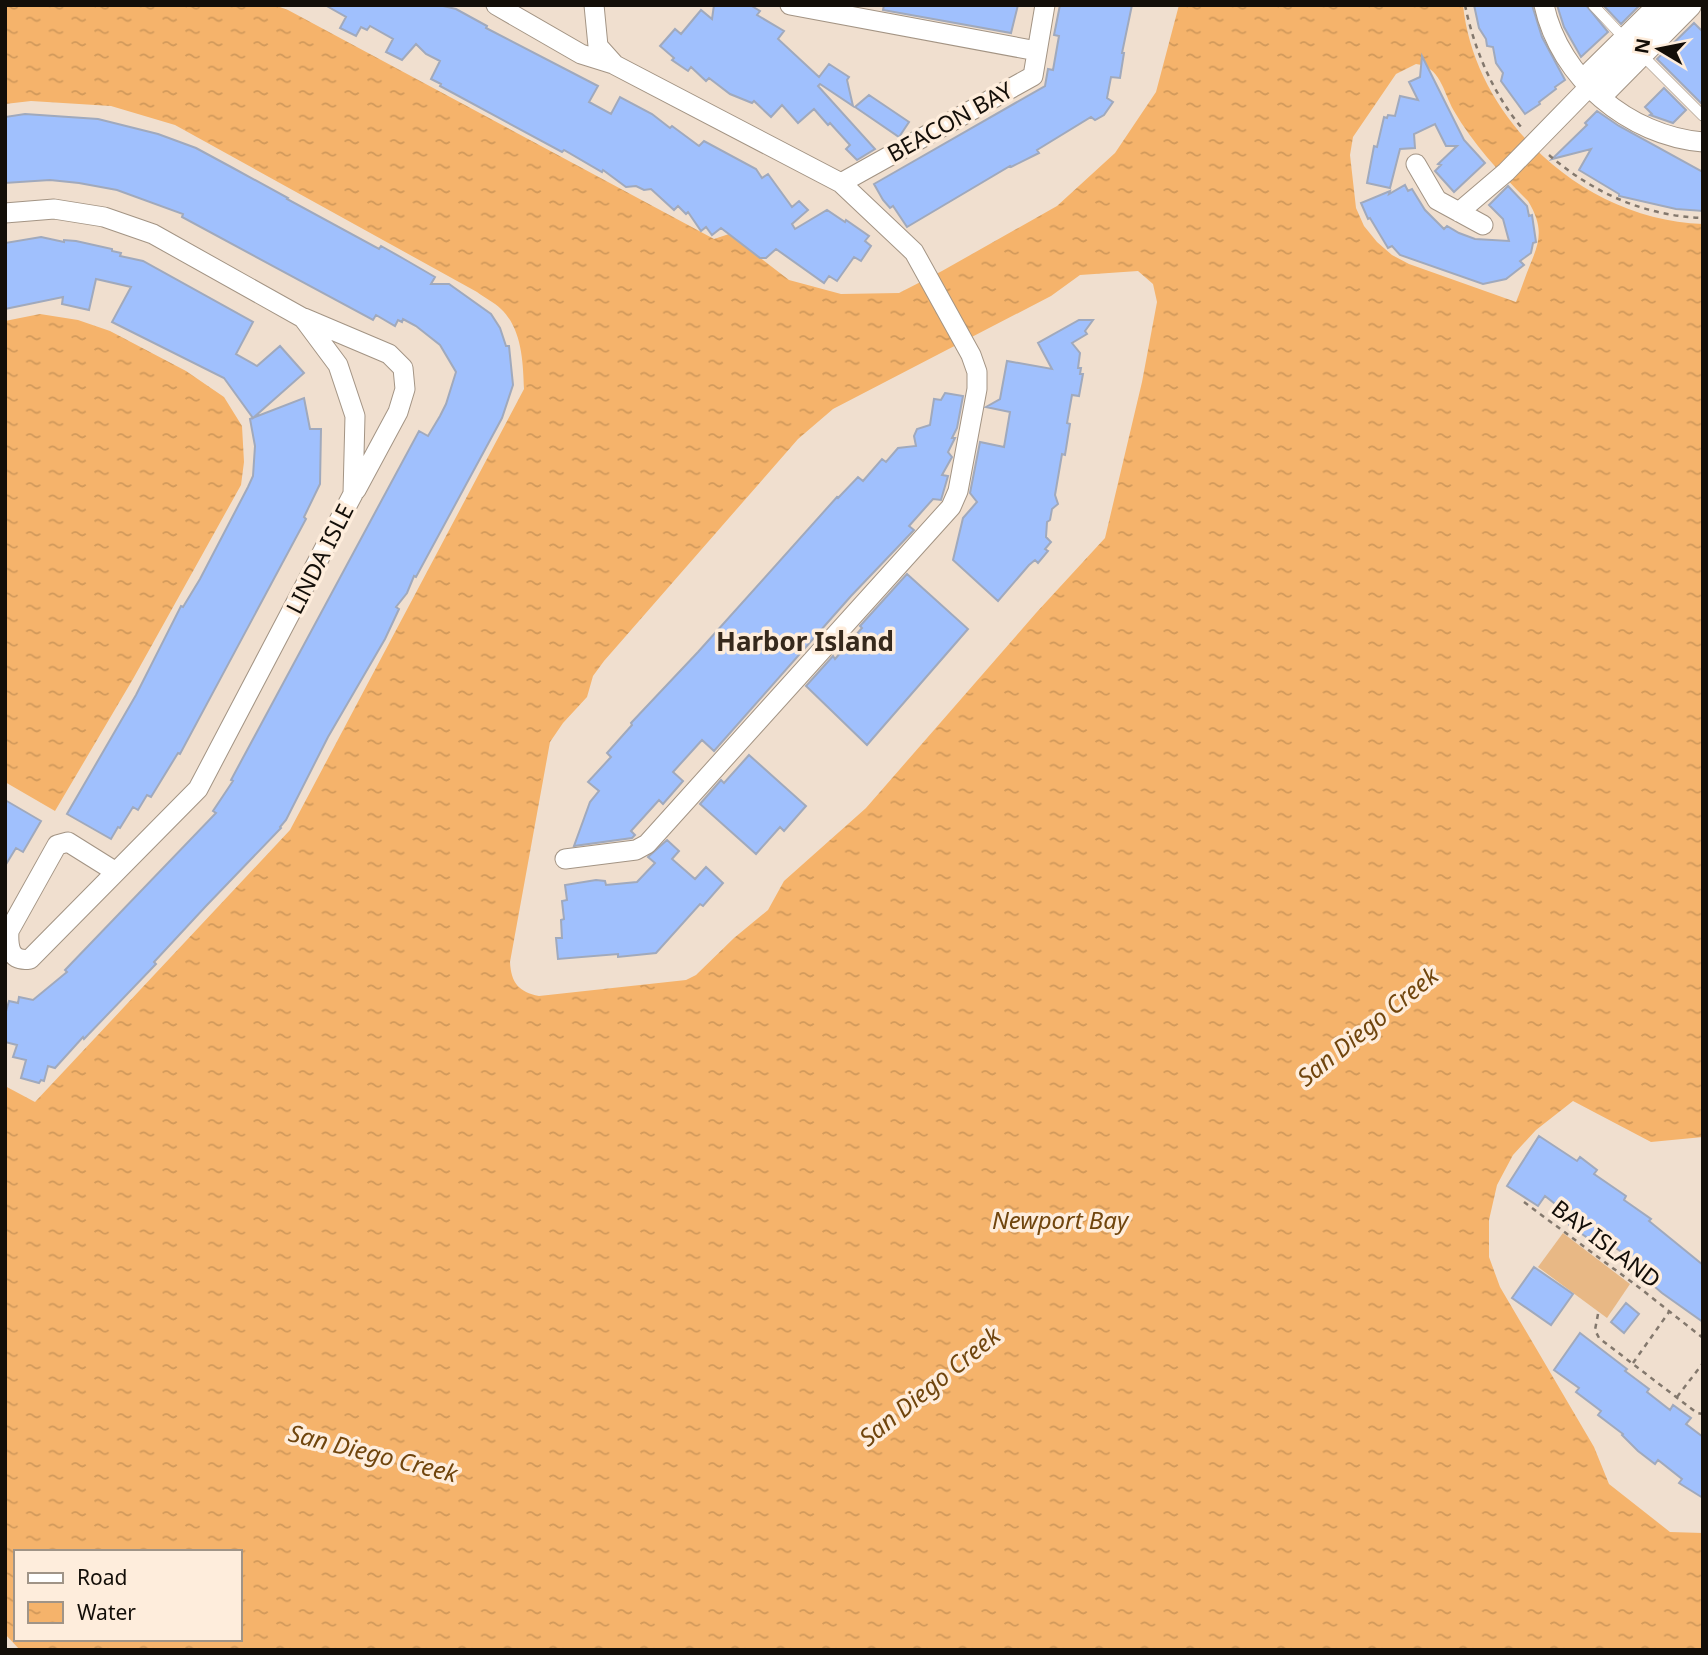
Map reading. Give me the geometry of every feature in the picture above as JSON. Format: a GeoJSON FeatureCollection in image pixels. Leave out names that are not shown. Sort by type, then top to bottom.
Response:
{"type":"FeatureCollection","features":[{"type":"Feature","properties":{"kind":"street"},"geometry":{"type":"LineString","coordinates":[[496,5],[581,54],[615,65],[841,183],[914,253],[971,355],[977,372],[977,389],[958,491],[951,507],[647,844],[636,850],[565,859]]}},
{"type":"Feature","properties":{"kind":"street"},"geometry":{"type":"LineString","coordinates":[[594,5],[598,46],[615,65]]}},
{"type":"Feature","properties":{"kind":"street"},"geometry":{"type":"LineString","coordinates":[[790,5],[1037,51]]}},
{"type":"Feature","properties":{"kind":"street","name":"BEACON BAY"},"geometry":{"type":"LineString","coordinates":[[841,183],[1032,76],[1045,5]]}},
{"type":"Feature","properties":{"kind":"street"},"geometry":{"type":"LineString","coordinates":[[1544,5],[1556,42],[1589,87],[1624,116],[1651,130],[1685,141],[1703,142]]}},
{"type":"Feature","properties":{"kind":"street"},"geometry":{"type":"LineString","coordinates":[[1459,212],[1506,172],[1589,87],[1607,88],[1661,5]]}},
{"type":"Feature","properties":{"kind":"street"},"geometry":{"type":"LineString","coordinates":[[1634,47],[1689,5]]}},
{"type":"Feature","properties":{"kind":"street"},"geometry":{"type":"LineString","coordinates":[[1416,164],[1437,200],[1483,225]]}},
{"type":"Feature","properties":{"kind":"street","name":"LINDA ISLE"},"geometry":{"type":"LineString","coordinates":[[5,213],[54,209],[104,217],[153,234],[303,318],[338,365],[355,416],[354,494],[198,789],[116,872],[30,959],[22,960],[13,955],[8,945],[9,931],[57,845],[68,842],[116,872]]}},
{"type":"Feature","properties":{"kind":"street"},"geometry":{"type":"LineString","coordinates":[[303,318],[389,354],[403,368],[405,389],[398,412],[354,494]]}},
{"type":"Feature","properties":{"kind":"lane"},"geometry":{"type":"LineString","coordinates":[[1593,5],[1703,116]]}},
{"type":"Feature","properties":{"kind":"path"},"geometry":{"type":"LineString","coordinates":[[1465,5],[1473,35],[1491,79],[1514,118],[1561,166],[1616,200],[1647,211],[1703,218]]}},
{"type":"Feature","properties":{"kind":"path","name":"BAY ISLAND"},"geometry":{"type":"LineString","coordinates":[[1524,1202],[1703,1338]]}},
{"type":"Feature","properties":{"kind":"path","name":"BAY ISLAND"},"geometry":{"type":"LineString","coordinates":[[1633,1363],[1669,1312]]}},
{"type":"Feature","properties":{"kind":"path"},"geometry":{"type":"LineString","coordinates":[[1598,1314],[1595,1330],[1599,1338],[1697,1413],[1703,1414]]}},
{"type":"Feature","properties":{"kind":"path"},"geometry":{"type":"LineString","coordinates":[[1677,1397],[1703,1363]]}},
{"type":"Feature","properties":{"kind":"shaded area"},"geometry":{"type":"Polygon","coordinates":[[[1563,1233],[1630,1284],[1607,1318],[1538,1267],[1563,1233]]]}},
{"type":"Feature","properties":{"kind":"water","name":"Newport Bay"},"geometry":{"type":"Polygon","coordinates":[[[5,5],[274,5],[288,10],[714,239],[729,234],[789,280],[841,294],[899,293],[1057,206],[1115,153],[1156,92],[1179,5],[1463,5],[1472,48],[1489,88],[1513,124],[1544,157],[1579,184],[1618,205],[1660,218],[1703,224],[1703,1137],[1651,1142],[1573,1101],[1536,1130],[1513,1155],[1497,1185],[1489,1220],[1489,1257],[1500,1287],[1594,1447],[1609,1484],[1670,1532],[1703,1533],[1703,1650],[20,1650],[5,1634],[5,1086],[35,1102],[290,830],[524,389],[522,357],[513,326],[501,309],[477,292],[175,125],[111,106],[31,101],[5,104],[5,5]],[[1416,64],[1396,74],[1353,137],[1350,155],[1356,208],[1364,226],[1392,255],[1409,264],[1516,302],[1538,240],[1538,225],[1533,210],[1479,147],[1454,111],[1436,74],[1416,64]],[[1138,271],[1080,275],[1051,296],[833,409],[798,439],[604,661],[593,676],[587,697],[550,742],[510,962],[514,981],[521,989],[539,996],[686,980],[696,975],[768,910],[784,881],[866,808],[1105,538],[1142,382],[1157,302],[1153,284],[1138,271]]]}},
{"type":"Feature","properties":{"kind":"water"},"geometry":{"type":"Polygon","coordinates":[[[40,314],[78,320],[110,331],[186,371],[224,397],[242,426],[244,462],[241,485],[133,679],[55,811],[5,782],[5,321],[40,314]]]}},
{"type":"Feature","properties":{"kind":"building"},"geometry":{"type":"Polygon","coordinates":[[[325,5],[439,5],[456,9],[487,26],[486,28],[598,86],[589,102],[611,114],[620,97],[652,114],[670,128],[672,126],[699,146],[704,141],[756,169],[762,178],[768,174],[792,207],[799,201],[808,210],[792,224],[795,229],[827,210],[869,236],[865,241],[871,246],[861,261],[854,257],[837,281],[829,276],[824,283],[776,249],[766,258],[760,258],[721,228],[712,235],[706,227],[701,231],[688,212],[686,214],[678,206],[674,210],[651,189],[626,187],[603,170],[602,172],[564,150],[562,152],[440,86],[441,84],[431,79],[440,61],[426,54],[416,44],[402,60],[386,52],[393,39],[370,26],[367,30],[361,27],[356,36],[340,28],[346,17],[325,5]]]}},
{"type":"Feature","properties":{"kind":"building"},"geometry":{"type":"Polygon","coordinates":[[[714,5],[750,5],[760,11],[757,15],[784,31],[778,39],[819,77],[829,64],[849,77],[847,80],[853,106],[820,84],[818,86],[875,149],[857,160],[846,149],[850,145],[814,109],[798,123],[782,105],[771,117],[754,101],[752,103],[730,94],[709,78],[706,81],[691,67],[688,71],[672,60],[674,58],[660,46],[675,29],[681,34],[701,10],[712,19],[714,5]]]}},
{"type":"Feature","properties":{"kind":"building"},"geometry":{"type":"Polygon","coordinates":[[[884,5],[1018,5],[1011,33],[883,10],[884,5]]]}},
{"type":"Feature","properties":{"kind":"building"},"geometry":{"type":"Polygon","coordinates":[[[1060,5],[1132,5],[1120,78],[1111,77],[1107,98],[1113,102],[1104,115],[1095,120],[1091,117],[1037,150],[1039,153],[1010,166],[907,227],[893,206],[890,208],[883,200],[874,184],[1045,86],[1048,69],[1053,70],[1059,36],[1054,35],[1060,5]]]}},
{"type":"Feature","properties":{"kind":"building"},"geometry":{"type":"Polygon","coordinates":[[[1474,5],[1532,5],[1542,37],[1565,80],[1525,114],[1501,81],[1503,73],[1496,63],[1493,47],[1487,46],[1479,28],[1474,5]]]}},
{"type":"Feature","properties":{"kind":"building"},"geometry":{"type":"Polygon","coordinates":[[[1557,5],[1586,5],[1608,32],[1581,57],[1564,27],[1557,5]]]}},
{"type":"Feature","properties":{"kind":"building"},"geometry":{"type":"Polygon","coordinates":[[[1603,5],[1640,5],[1621,24],[1603,5]]]}},
{"type":"Feature","properties":{"kind":"building"},"geometry":{"type":"Polygon","coordinates":[[[1694,23],[1703,32],[1703,105],[1657,59],[1694,23]]]}},
{"type":"Feature","properties":{"kind":"building"},"geometry":{"type":"Polygon","coordinates":[[[1422,56],[1464,140],[1485,163],[1454,192],[1435,171],[1441,165],[1438,164],[1457,146],[1446,146],[1435,124],[1414,134],[1415,148],[1400,149],[1390,188],[1367,183],[1374,146],[1377,147],[1384,117],[1395,116],[1400,96],[1418,100],[1409,82],[1420,77],[1422,56]]]}},
{"type":"Feature","properties":{"kind":"building"},"geometry":{"type":"Polygon","coordinates":[[[1664,88],[1686,110],[1673,123],[1650,115],[1652,114],[1645,107],[1664,88]]]}},
{"type":"Feature","properties":{"kind":"building"},"geometry":{"type":"Polygon","coordinates":[[[869,95],[909,122],[899,137],[855,107],[869,95]]]}},
{"type":"Feature","properties":{"kind":"building"},"geometry":{"type":"Polygon","coordinates":[[[1597,111],[1703,172],[1703,211],[1676,209],[1619,196],[1579,170],[1591,149],[1552,159],[1587,125],[1585,123],[1597,111]]]}},
{"type":"Feature","properties":{"kind":"building"},"geometry":{"type":"Polygon","coordinates":[[[25,114],[98,119],[158,134],[196,148],[379,249],[381,246],[435,277],[431,284],[449,284],[491,314],[500,328],[506,346],[509,346],[513,385],[502,418],[416,577],[414,576],[407,593],[396,607],[399,609],[385,639],[328,737],[281,828],[84,1039],[83,1037],[55,1068],[48,1066],[44,1081],[39,1083],[21,1078],[26,1060],[13,1057],[17,1045],[5,1042],[5,1015],[9,1001],[18,1003],[19,997],[33,1000],[67,972],[65,970],[216,813],[213,811],[233,781],[231,780],[419,431],[428,436],[440,416],[456,372],[440,345],[416,326],[403,319],[402,322],[398,320],[395,326],[376,315],[373,320],[182,217],[183,214],[117,190],[79,183],[50,180],[5,183],[5,117],[25,114]]]}},
{"type":"Feature","properties":{"kind":"building"},"geometry":{"type":"Polygon","coordinates":[[[1405,185],[1408,191],[1412,189],[1425,210],[1444,229],[1447,226],[1475,239],[1509,241],[1503,219],[1489,205],[1508,186],[1527,206],[1529,216],[1532,215],[1536,242],[1533,243],[1531,253],[1520,261],[1524,265],[1506,279],[1483,284],[1400,255],[1392,246],[1388,248],[1370,218],[1368,219],[1361,203],[1390,191],[1389,194],[1405,185]]]}},
{"type":"Feature","properties":{"kind":"building"},"geometry":{"type":"Polygon","coordinates":[[[41,237],[112,249],[121,253],[120,256],[143,261],[253,322],[236,354],[257,366],[280,346],[304,373],[253,418],[224,378],[112,322],[131,287],[96,279],[89,310],[62,304],[63,297],[5,309],[5,243],[41,237]]]}},
{"type":"Feature","properties":{"kind":"building"},"geometry":{"type":"Polygon","coordinates":[[[1079,320],[1093,320],[1085,331],[1087,334],[1072,343],[1080,353],[1078,368],[1081,368],[1080,374],[1083,374],[1079,396],[1072,395],[1065,455],[1062,454],[1055,495],[1058,504],[1052,509],[1047,522],[1046,537],[1051,542],[1045,549],[1048,551],[1038,563],[1035,560],[1029,565],[998,601],[953,560],[963,518],[977,502],[970,493],[980,442],[1004,447],[1010,412],[986,407],[1000,399],[1007,361],[1052,369],[1038,343],[1079,320]]]}},
{"type":"Feature","properties":{"kind":"building"},"geometry":{"type":"Polygon","coordinates":[[[945,393],[963,396],[957,428],[952,438],[955,438],[948,452],[952,457],[942,475],[948,476],[941,500],[933,499],[909,526],[914,530],[851,596],[714,751],[702,740],[673,772],[683,781],[663,804],[659,800],[631,831],[635,835],[632,838],[574,846],[590,802],[599,791],[588,782],[611,757],[607,753],[631,723],[837,497],[858,477],[863,481],[882,459],[886,462],[898,448],[916,446],[914,436],[917,429],[930,425],[934,399],[941,400],[945,393]]]}},
{"type":"Feature","properties":{"kind":"building"},"geometry":{"type":"Polygon","coordinates":[[[304,398],[310,429],[321,429],[320,484],[304,517],[306,519],[180,754],[178,753],[151,797],[147,795],[138,810],[133,807],[111,839],[67,814],[136,695],[181,606],[183,607],[200,579],[248,487],[253,476],[255,446],[250,419],[304,398]]]}},
{"type":"Feature","properties":{"kind":"building"},"geometry":{"type":"Polygon","coordinates":[[[907,574],[968,629],[867,745],[806,686],[833,656],[835,659],[862,628],[860,626],[907,574]]]}},
{"type":"Feature","properties":{"kind":"building"},"geometry":{"type":"Polygon","coordinates":[[[749,755],[806,806],[784,831],[780,827],[756,854],[700,804],[721,780],[724,783],[749,755]]]}},
{"type":"Feature","properties":{"kind":"building"},"geometry":{"type":"Polygon","coordinates":[[[5,800],[41,821],[23,852],[16,848],[5,866],[5,800]]]}},
{"type":"Feature","properties":{"kind":"building"},"geometry":{"type":"Polygon","coordinates":[[[667,840],[679,851],[672,859],[695,879],[706,867],[723,883],[703,906],[700,904],[656,953],[558,959],[556,938],[562,938],[562,901],[567,900],[565,885],[596,880],[605,881],[606,885],[637,882],[655,863],[648,857],[667,840]]]}},
{"type":"Feature","properties":{"kind":"building"},"geometry":{"type":"Polygon","coordinates":[[[1539,1136],[1577,1161],[1580,1157],[1597,1170],[1594,1174],[1626,1196],[1624,1200],[1651,1219],[1649,1221],[1703,1265],[1703,1322],[1662,1293],[1631,1266],[1634,1261],[1599,1236],[1595,1243],[1569,1225],[1573,1218],[1545,1196],[1538,1206],[1507,1186],[1539,1136]]]}},
{"type":"Feature","properties":{"kind":"building"},"geometry":{"type":"Polygon","coordinates":[[[1534,1267],[1573,1294],[1551,1325],[1512,1298],[1534,1267]]]}},
{"type":"Feature","properties":{"kind":"building"},"geometry":{"type":"Polygon","coordinates":[[[1626,1303],[1639,1314],[1624,1333],[1611,1322],[1626,1303]]]}},
{"type":"Feature","properties":{"kind":"building"},"geometry":{"type":"Polygon","coordinates":[[[1580,1333],[1627,1369],[1625,1371],[1649,1389],[1647,1392],[1670,1410],[1673,1405],[1691,1418],[1686,1424],[1703,1437],[1703,1498],[1679,1483],[1682,1479],[1658,1460],[1655,1464],[1638,1451],[1623,1434],[1598,1415],[1601,1411],[1576,1392],[1579,1388],[1554,1370],[1580,1333]]]}},
{"type":"Feature","properties":{"kind":"district","name":"Harbor Island"},"geometry":{"type":"Point","coordinates":[805,642]}},
{"type":"Feature","properties":{"kind":"water label","name":"San Diego Creek"},"geometry":{"type":"Point","coordinates":[1368,1027]}},
{"type":"Feature","properties":{"kind":"water label","name":"San Diego Creek"},"geometry":{"type":"Point","coordinates":[930,1387]}},
{"type":"Feature","properties":{"kind":"water label","name":"San Diego Creek"},"geometry":{"type":"Point","coordinates":[373,1454]}}]}
